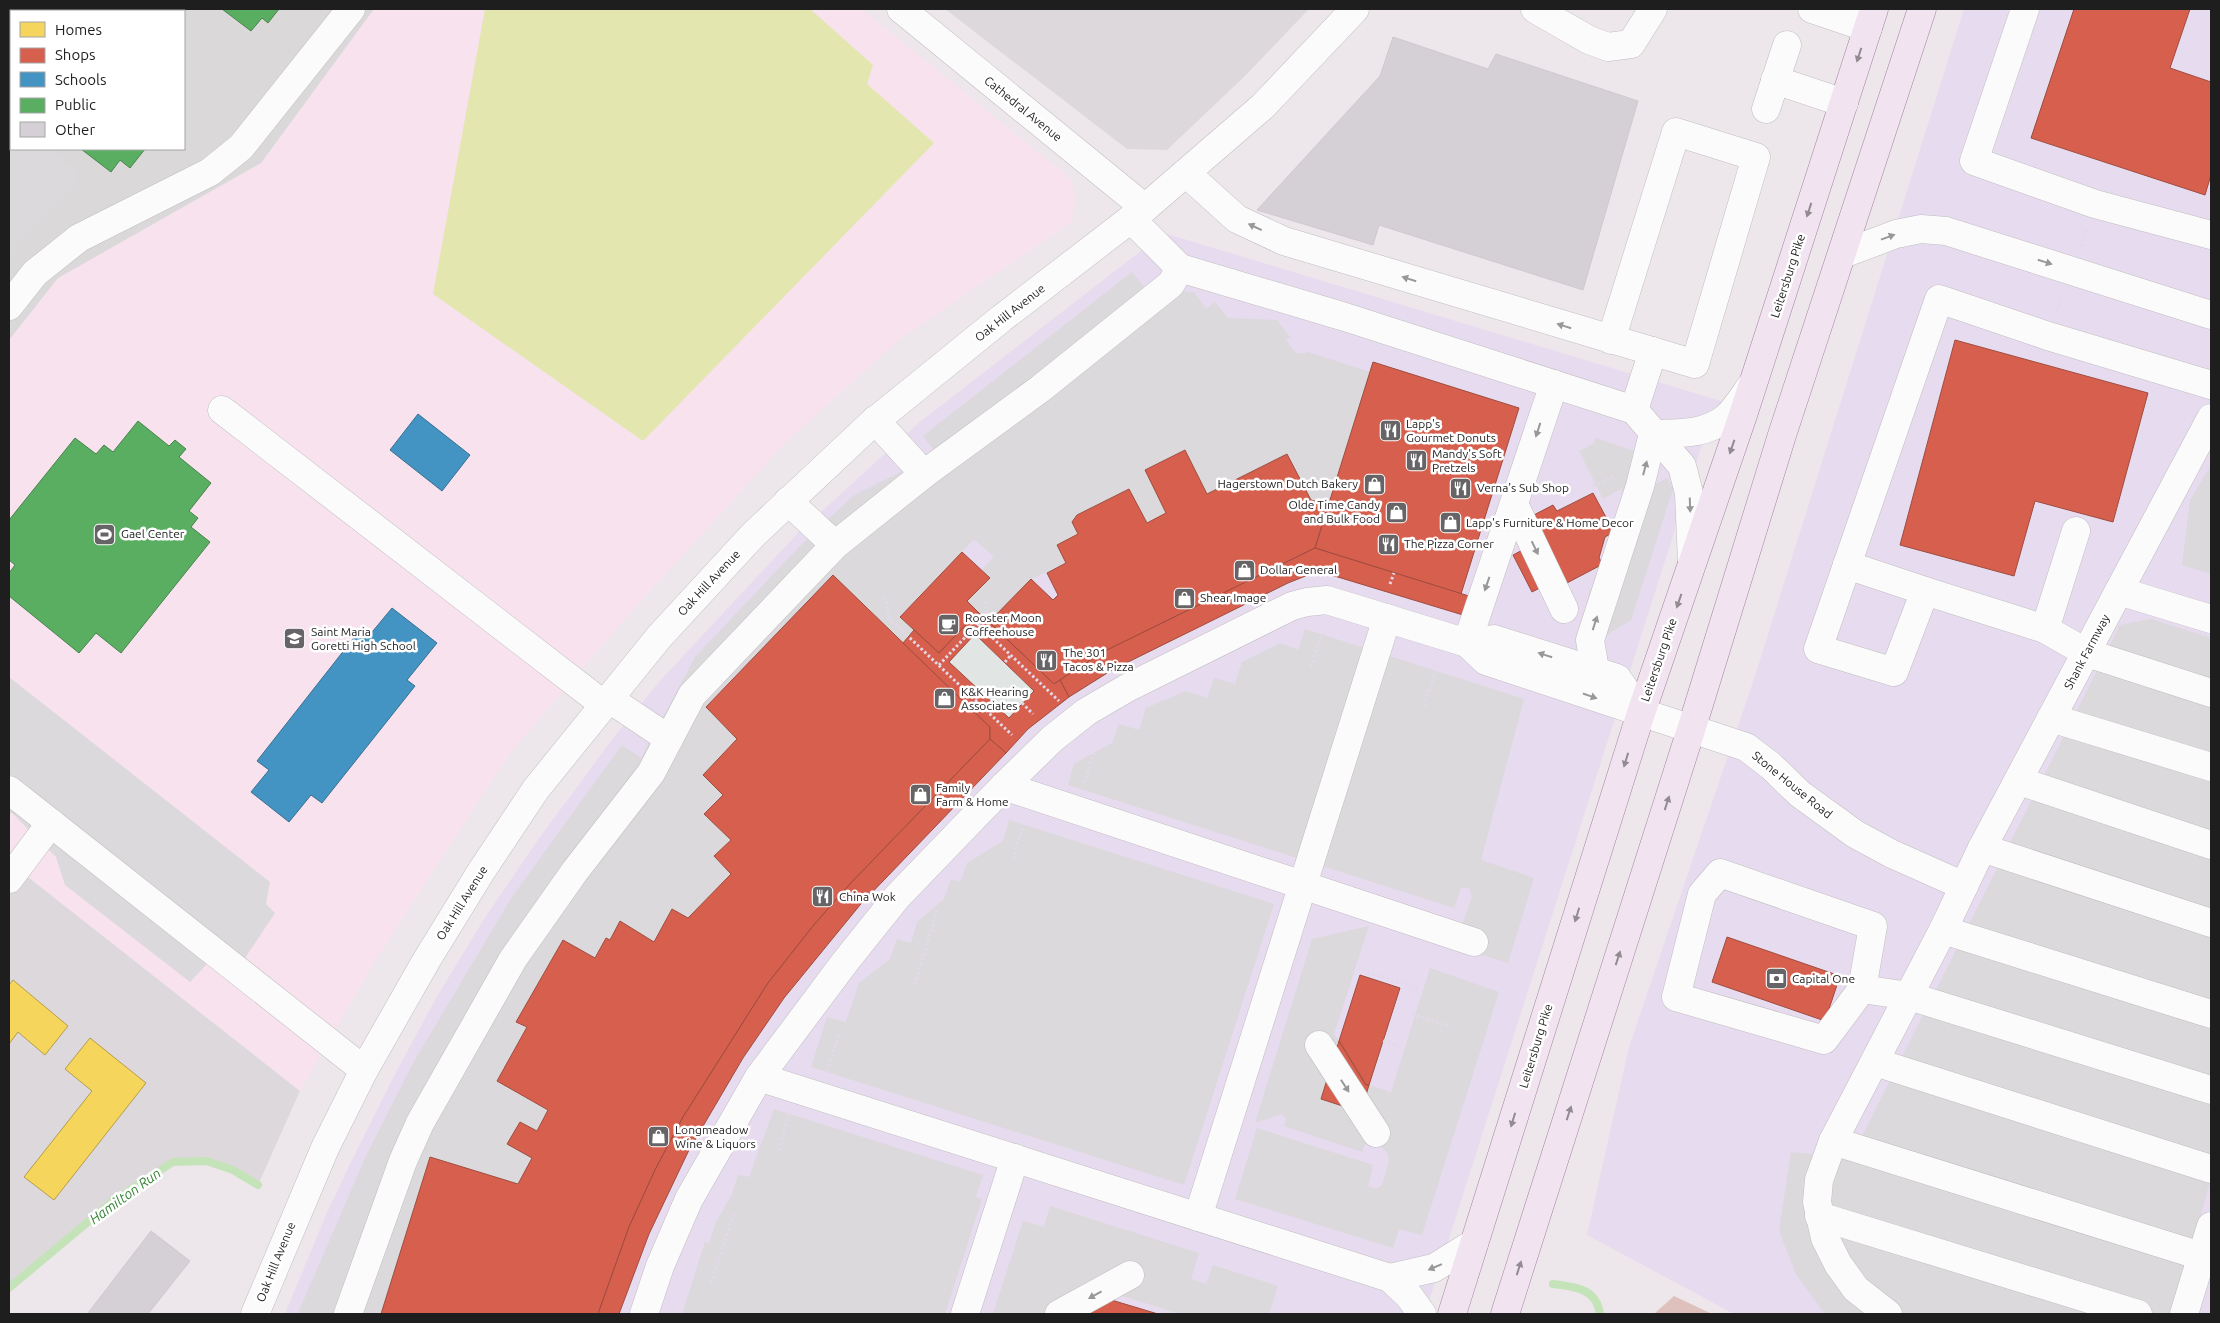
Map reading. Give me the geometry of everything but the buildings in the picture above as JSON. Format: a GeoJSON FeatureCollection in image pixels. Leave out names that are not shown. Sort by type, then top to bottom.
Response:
{"type":"FeatureCollection","features":[{"type":"Feature","properties":{"kind":"main road"},"geometry":{"type":"LineString","coordinates":[[1504,1314],[1691,730],[1782,435],[1922,9]]}},
{"type":"Feature","properties":{"kind":"main road","name":"Leitersburg Pike"},"geometry":{"type":"LineString","coordinates":[[1452,1314],[1641,713],[1753,384],[1871,18]]}},
{"type":"Feature","properties":{"kind":"street"},"geometry":{"type":"LineString","coordinates":[[9,306],[35,273],[79,238],[210,172],[241,147],[350,9]]}},
{"type":"Feature","properties":{"kind":"street","name":"Cathedral Avenue"},"geometry":{"type":"LineString","coordinates":[[901,9],[1138,214],[1180,268]]}},
{"type":"Feature","properties":{"kind":"street","name":"Oak Hill Avenue"},"geometry":{"type":"LineString","coordinates":[[255,1314],[322,1156],[364,1070],[426,962],[482,870],[536,789],[658,637],[753,535],[875,420],[1002,318],[1138,214],[1186,173],[1263,106],[1355,9]]}},
{"type":"Feature","properties":{"kind":"street"},"geometry":{"type":"LineString","coordinates":[[1535,9],[1589,40],[1608,47],[1631,44],[1653,9]]}},
{"type":"Feature","properties":{"kind":"street"},"geometry":{"type":"LineString","coordinates":[[1812,9],[1871,18]]}},
{"type":"Feature","properties":{"kind":"street"},"geometry":{"type":"LineString","coordinates":[[2024,9],[1974,161],[2095,204],[2211,234]]}},
{"type":"Feature","properties":{"kind":"street"},"geometry":{"type":"LineString","coordinates":[[1766,109],[1787,45]]}},
{"type":"Feature","properties":{"kind":"street"},"geometry":{"type":"LineString","coordinates":[[1775,80],[1844,102]]}},
{"type":"Feature","properties":{"kind":"street"},"geometry":{"type":"LineString","coordinates":[[1186,173],[1237,219],[1284,241],[1611,340],[1695,364],[1756,157],[1676,132],[1611,340]]}},
{"type":"Feature","properties":{"kind":"street"},"geometry":{"type":"LineString","coordinates":[[1843,254],[1896,234],[1921,228],[1946,231],[2211,315]]}},
{"type":"Feature","properties":{"kind":"street"},"geometry":{"type":"LineString","coordinates":[[348,1314],[403,1161],[420,1123],[513,959],[575,871],[651,773],[687,702],[698,687],[835,545],[924,474],[1040,389],[1174,281],[1180,268],[1345,317],[1634,410],[1653,434],[1674,454],[1686,474],[1690,494],[1692,563]]}},
{"type":"Feature","properties":{"kind":"street"},"geometry":{"type":"LineString","coordinates":[[1925,591],[1894,672],[1818,649],[1939,299],[2048,336],[2211,385]]}},
{"type":"Feature","properties":{"kind":"street"},"geometry":{"type":"LineString","coordinates":[[1634,410],[1653,351]]}},
{"type":"Feature","properties":{"kind":"street"},"geometry":{"type":"LineString","coordinates":[[1467,642],[1554,384]]}},
{"type":"Feature","properties":{"kind":"street"},"geometry":{"type":"LineString","coordinates":[[1653,434],[1692,433],[1709,428],[1727,417],[1753,384]]}},
{"type":"Feature","properties":{"kind":"street"},"geometry":{"type":"LineString","coordinates":[[222,410],[606,701],[669,739]]}},
{"type":"Feature","properties":{"kind":"street","name":"Shank Farmway"},"geometry":{"type":"LineString","coordinates":[[1888,1314],[1856,1289],[1838,1264],[1829,1246],[1819,1216],[1817,1202],[1819,1180],[1833,1142],[1943,930],[1982,848],[2211,418]]}},
{"type":"Feature","properties":{"kind":"street"},"geometry":{"type":"LineString","coordinates":[[875,420],[924,474]]}},
{"type":"Feature","properties":{"kind":"street"},"geometry":{"type":"LineString","coordinates":[[1595,670],[1590,640],[1640,486],[1653,434]]}},
{"type":"Feature","properties":{"kind":"street"},"geometry":{"type":"LineString","coordinates":[[788,501],[835,545]]}},
{"type":"Feature","properties":{"kind":"street"},"geometry":{"type":"LineString","coordinates":[[1514,504],[1564,609]]}},
{"type":"Feature","properties":{"kind":"street"},"geometry":{"type":"LineString","coordinates":[[2045,629],[2076,531]]}},
{"type":"Feature","properties":{"kind":"street"},"geometry":{"type":"LineString","coordinates":[[1847,565],[2045,629],[2087,653],[2211,692]]}},
{"type":"Feature","properties":{"kind":"street"},"geometry":{"type":"LineString","coordinates":[[2119,591],[2211,619]]}},
{"type":"Feature","properties":{"kind":"street"},"geometry":{"type":"LineString","coordinates":[[644,1314],[660,1266],[689,1199],[759,1077],[884,912],[1004,786],[1052,739],[1078,718],[1127,688],[1301,603],[1331,600],[1467,642],[1494,639],[1617,678],[1641,713]]}},
{"type":"Feature","properties":{"kind":"street"},"geometry":{"type":"LineString","coordinates":[[1198,1217],[1387,618]]}},
{"type":"Feature","properties":{"kind":"street","name":"Stone House Road"},"geometry":{"type":"LineString","coordinates":[[1467,642],[1486,662],[1746,748],[1771,766],[1800,794],[1855,834],[1892,854],[1964,886]]}},
{"type":"Feature","properties":{"kind":"street"},"geometry":{"type":"LineString","coordinates":[[2051,718],[2211,767]]}},
{"type":"Feature","properties":{"kind":"street"},"geometry":{"type":"LineString","coordinates":[[2019,781],[2211,845]]}},
{"type":"Feature","properties":{"kind":"street"},"geometry":{"type":"LineString","coordinates":[[1004,786],[1474,942]]}},
{"type":"Feature","properties":{"kind":"street"},"geometry":{"type":"LineString","coordinates":[[9,790],[364,1070]]}},
{"type":"Feature","properties":{"kind":"street"},"geometry":{"type":"LineString","coordinates":[[9,879],[51,823]]}},
{"type":"Feature","properties":{"kind":"street"},"geometry":{"type":"LineString","coordinates":[[1982,848],[2211,923]]}},
{"type":"Feature","properties":{"kind":"street"},"geometry":{"type":"LineString","coordinates":[[1720,873],[1874,926],[1862,989],[1824,1040],[1676,997],[1702,894],[1720,873]]}},
{"type":"Feature","properties":{"kind":"street"},"geometry":{"type":"LineString","coordinates":[[1943,930],[2211,1014]]}},
{"type":"Feature","properties":{"kind":"street"},"geometry":{"type":"LineString","coordinates":[[1862,989],[1909,996],[2211,1090]]}},
{"type":"Feature","properties":{"kind":"street"},"geometry":{"type":"LineString","coordinates":[[1319,1045],[1376,1134]]}},
{"type":"Feature","properties":{"kind":"street"},"geometry":{"type":"LineString","coordinates":[[1875,1062],[2211,1169]]}},
{"type":"Feature","properties":{"kind":"street"},"geometry":{"type":"LineString","coordinates":[[759,1077],[1390,1278],[1409,1296],[1422,1314]]}},
{"type":"Feature","properties":{"kind":"street"},"geometry":{"type":"LineString","coordinates":[[1833,1142],[2201,1256]]}},
{"type":"Feature","properties":{"kind":"street"},"geometry":{"type":"LineString","coordinates":[[965,1314],[1015,1158]]}},
{"type":"Feature","properties":{"kind":"street"},"geometry":{"type":"LineString","coordinates":[[1819,1216],[2138,1314]]}},
{"type":"Feature","properties":{"kind":"street"},"geometry":{"type":"LineString","coordinates":[[2184,1314],[2211,1226]]}},
{"type":"Feature","properties":{"kind":"street"},"geometry":{"type":"LineString","coordinates":[[1390,1278],[1434,1268],[1474,1243]]}},
{"type":"Feature","properties":{"kind":"street"},"geometry":{"type":"LineString","coordinates":[[1059,1314],[1130,1275]]}},
{"type":"Feature","properties":{"kind":"path"},"geometry":{"type":"LineString","coordinates":[[1390,584],[1394,573]]}},
{"type":"Feature","properties":{"kind":"path"},"geometry":{"type":"LineString","coordinates":[[885,597],[890,618],[1012,735]]}},
{"type":"Feature","properties":{"kind":"path"},"geometry":{"type":"LineString","coordinates":[[939,665],[986,615],[986,601]]}},
{"type":"Feature","properties":{"kind":"path"},"geometry":{"type":"LineString","coordinates":[[978,624],[1078,718]]}},
{"type":"Feature","properties":{"kind":"path"},"geometry":{"type":"LineString","coordinates":[[1311,667],[1322,634]]}},
{"type":"Feature","properties":{"kind":"path"},"geometry":{"type":"LineString","coordinates":[[959,644],[962,647]]}},
{"type":"Feature","properties":{"kind":"path"},"geometry":{"type":"LineString","coordinates":[[1004,662],[1011,655]]}},
{"type":"Feature","properties":{"kind":"path"},"geometry":{"type":"LineString","coordinates":[[1424,706],[1439,662]]}},
{"type":"Feature","properties":{"kind":"path"},"geometry":{"type":"LineString","coordinates":[[972,697],[979,690]]}},
{"type":"Feature","properties":{"kind":"path"},"geometry":{"type":"LineString","coordinates":[[1022,704],[1033,714]]}},
{"type":"Feature","properties":{"kind":"path"},"geometry":{"type":"LineString","coordinates":[[1082,790],[1094,753]]}},
{"type":"Feature","properties":{"kind":"path"},"geometry":{"type":"LineString","coordinates":[[1013,859],[1023,825]]}},
{"type":"Feature","properties":{"kind":"path"},"geometry":{"type":"LineString","coordinates":[[915,984],[937,910]]}},
{"type":"Feature","properties":{"kind":"path"},"geometry":{"type":"LineString","coordinates":[[1358,969],[1419,988]]}},
{"type":"Feature","properties":{"kind":"path"},"geometry":{"type":"LineString","coordinates":[[1412,1014],[1449,1026]]}},
{"type":"Feature","properties":{"kind":"path"},"geometry":{"type":"LineString","coordinates":[[827,1072],[839,1034]]}},
{"type":"Feature","properties":{"kind":"path"},"geometry":{"type":"LineString","coordinates":[[1383,1041],[1402,1047]]}},
{"type":"Feature","properties":{"kind":"path"},"geometry":{"type":"LineString","coordinates":[[779,1150],[789,1114]]}},
{"type":"Feature","properties":{"kind":"path"},"geometry":{"type":"LineString","coordinates":[[711,1283],[734,1214]]}},
{"type":"Feature","properties":{"kind":"shaded area"},"geometry":{"type":"Polygon","coordinates":[[[9,9],[374,9],[261,163],[58,278],[9,340],[9,9]]]}},
{"type":"Feature","properties":{"kind":"shaded area"},"geometry":{"type":"Polygon","coordinates":[[[374,9],[862,9],[1072,180],[1075,200],[1072,222],[900,339],[785,443],[630,613],[510,753],[373,964],[300,1091],[9,862],[9,340],[58,278],[261,163],[374,9]]]}},
{"type":"Feature","properties":{"kind":"shaded area"},"geometry":{"type":"Polygon","coordinates":[[[945,9],[1309,9],[1246,75],[1167,150],[1127,149],[945,9]]]}},
{"type":"Feature","properties":{"kind":"shaded area"},"geometry":{"type":"Polygon","coordinates":[[[1964,9],[2211,9],[2211,1314],[1734,1314],[1587,1235],[1629,1047],[1753,682],[1964,9]]]}},
{"type":"Feature","properties":{"kind":"shaded area"},"geometry":{"type":"Polygon","coordinates":[[[9,110],[10,150],[54,150],[79,172],[72,188],[29,232],[9,256],[9,110]]]}},
{"type":"Feature","properties":{"kind":"shaded area"},"geometry":{"type":"Polygon","coordinates":[[[1164,233],[1731,404],[1709,423],[1425,1314],[285,1314],[325,1217],[349,1166],[436,998],[484,919],[540,837],[614,737],[658,683],[795,536],[916,425],[1164,233]]]}},
{"type":"Feature","properties":{"kind":"shaded area"},"geometry":{"type":"Polygon","coordinates":[[[1132,272],[1146,289],[1194,292],[1206,309],[1215,302],[1228,318],[1277,320],[1290,337],[1286,340],[1297,354],[1308,352],[1370,372],[1328,505],[1311,500],[1287,454],[1207,494],[1184,450],[1145,470],[1166,513],[1147,523],[1129,489],[1077,515],[1072,522],[1078,534],[1066,563],[1031,579],[989,622],[967,601],[990,578],[982,570],[994,557],[974,539],[900,616],[914,630],[903,643],[833,575],[706,706],[737,739],[703,775],[723,795],[704,814],[731,840],[714,856],[731,874],[688,918],[672,909],[654,942],[620,921],[610,940],[595,958],[563,940],[517,1021],[527,1027],[497,1081],[548,1110],[537,1131],[520,1122],[507,1144],[532,1158],[518,1184],[430,1157],[381,1314],[298,1313],[366,1156],[412,1065],[512,897],[622,745],[641,758],[695,657],[798,548],[853,496],[937,454],[923,436],[1132,272]]]}},
{"type":"Feature","properties":{"kind":"shaded area"},"geometry":{"type":"Polygon","coordinates":[[[1596,438],[1657,459],[1654,485],[1667,478],[1673,489],[1631,620],[1597,641],[1576,644],[1590,590],[1602,582],[1627,499],[1621,489],[1603,499],[1579,451],[1593,444],[1596,438]]]}},
{"type":"Feature","properties":{"kind":"shaded area"},"geometry":{"type":"Polygon","coordinates":[[[2211,465],[2211,574],[2182,565],[2190,500],[2211,465]]]}},
{"type":"Feature","properties":{"kind":"shaded area"},"geometry":{"type":"Polygon","coordinates":[[[2151,619],[2211,638],[2211,1177],[2174,1314],[1825,1314],[1796,1274],[1779,1231],[1791,1152],[1851,1158],[2120,625],[2151,619]]]}},
{"type":"Feature","properties":{"kind":"shaded area"},"geometry":{"type":"Polygon","coordinates":[[[1305,629],[1524,699],[1481,860],[1534,878],[1508,963],[1455,946],[1472,896],[1469,888],[1461,888],[1454,908],[1068,785],[1074,764],[1112,743],[1119,724],[1139,730],[1146,708],[1186,691],[1207,698],[1214,678],[1235,684],[1242,662],[1280,643],[1298,650],[1305,629]]]}},
{"type":"Feature","properties":{"kind":"shaded area"},"geometry":{"type":"Polygon","coordinates":[[[975,634],[1034,691],[1009,718],[949,662],[975,634]]]}},
{"type":"Feature","properties":{"kind":"shaded area"},"geometry":{"type":"Polygon","coordinates":[[[9,677],[270,882],[266,904],[275,913],[229,982],[208,963],[190,982],[65,885],[56,857],[12,813],[9,814],[9,677]]]}},
{"type":"Feature","properties":{"kind":"shaded area"},"geometry":{"type":"Polygon","coordinates":[[[1009,820],[1274,904],[1184,1185],[811,1067],[827,1017],[846,1022],[859,983],[890,959],[897,939],[911,943],[917,922],[944,899],[951,879],[960,882],[967,863],[1003,841],[1009,820]]]}},
{"type":"Feature","properties":{"kind":"shaded area"},"geometry":{"type":"Polygon","coordinates":[[[9,862],[300,1091],[258,1185],[233,1170],[206,1161],[173,1162],[113,1201],[9,1288],[9,862]]]}},
{"type":"Feature","properties":{"kind":"shaded area"},"geometry":{"type":"Polygon","coordinates":[[[1369,926],[1334,1034],[1339,1041],[1321,1099],[1360,1112],[1369,1085],[1391,1092],[1430,968],[1499,992],[1422,1235],[1399,1229],[1393,1248],[1235,1199],[1257,1128],[1373,1165],[1368,1186],[1376,1189],[1382,1185],[1389,1161],[1387,1152],[1380,1146],[1368,1143],[1362,1152],[1284,1126],[1286,1119],[1282,1114],[1255,1123],[1312,939],[1369,926]]]}},
{"type":"Feature","properties":{"kind":"shaded area"},"geometry":{"type":"Polygon","coordinates":[[[774,1109],[983,1175],[976,1197],[982,1199],[945,1314],[682,1314],[705,1242],[709,1243],[716,1222],[732,1194],[738,1175],[749,1177],[774,1109]]]}},
{"type":"Feature","properties":{"kind":"shaded area"},"geometry":{"type":"Polygon","coordinates":[[[1050,1206],[1199,1253],[1191,1279],[1206,1284],[1213,1265],[1278,1286],[1269,1314],[1180,1314],[1116,1294],[1079,1314],[993,1314],[1023,1221],[1044,1227],[1050,1206]]]}},
{"type":"Feature","properties":{"kind":"shaded area"},"geometry":{"type":"Polygon","coordinates":[[[1674,1296],[1712,1314],[1654,1314],[1674,1296]]]}},
{"type":"Feature","properties":{"kind":"green space"},"geometry":{"type":"Polygon","coordinates":[[[485,9],[810,9],[873,65],[867,84],[934,143],[643,441],[433,294],[485,9]]]}},
{"type":"Feature","properties":{"kind":"waterway","name":"Hamilton Run"},"geometry":{"type":"LineString","coordinates":[[9,1288],[113,1201],[173,1162],[206,1161],[233,1170],[258,1185]]}},
{"type":"Feature","properties":{"kind":"waterway","name":"Hamilton Run"},"geometry":{"type":"LineString","coordinates":[[1553,1284],[1583,1290],[1594,1299],[1600,1314]]}},
{"type":"Feature","properties":{"kind":"place","name":"Lapp's Gourmet Donuts"},"geometry":{"type":"Point","coordinates":[1390,431]}},
{"type":"Feature","properties":{"kind":"place","name":"Mandy's Soft Pretzels"},"geometry":{"type":"Point","coordinates":[1416,461]}},
{"type":"Feature","properties":{"kind":"place","name":"Hagerstown Dutch Bakery"},"geometry":{"type":"Point","coordinates":[1374,484]}},
{"type":"Feature","properties":{"kind":"place","name":"Verna's Sub Shop"},"geometry":{"type":"Point","coordinates":[1461,488]}},
{"type":"Feature","properties":{"kind":"place","name":"Olde Time Candy and Bulk Food"},"geometry":{"type":"Point","coordinates":[1396,512]}},
{"type":"Feature","properties":{"kind":"place","name":"Lapp's Furniture & Home Decor"},"geometry":{"type":"Point","coordinates":[1450,523]}},
{"type":"Feature","properties":{"kind":"place","name":"Gael Center"},"geometry":{"type":"Point","coordinates":[105,534]}},
{"type":"Feature","properties":{"kind":"place","name":"The Pizza Corner"},"geometry":{"type":"Point","coordinates":[1388,544]}},
{"type":"Feature","properties":{"kind":"place","name":"Dollar General"},"geometry":{"type":"Point","coordinates":[1244,570]}},
{"type":"Feature","properties":{"kind":"place","name":"Shear Image"},"geometry":{"type":"Point","coordinates":[1184,598]}},
{"type":"Feature","properties":{"kind":"place","name":"Rooster Moon Coffeehouse"},"geometry":{"type":"Point","coordinates":[949,625]}},
{"type":"Feature","properties":{"kind":"place","name":"Saint Maria Goretti High School"},"geometry":{"type":"Point","coordinates":[295,639]}},
{"type":"Feature","properties":{"kind":"place","name":"The 301 Tacos & Pizza"},"geometry":{"type":"Point","coordinates":[1047,660]}},
{"type":"Feature","properties":{"kind":"place","name":"K&K Hearing Associates"},"geometry":{"type":"Point","coordinates":[945,699]}},
{"type":"Feature","properties":{"kind":"place","name":"Family Farm & Home"},"geometry":{"type":"Point","coordinates":[920,795]}},
{"type":"Feature","properties":{"kind":"place","name":"China Wok"},"geometry":{"type":"Point","coordinates":[823,897]}},
{"type":"Feature","properties":{"kind":"place","name":"Capital One"},"geometry":{"type":"Point","coordinates":[1776,979]}},
{"type":"Feature","properties":{"kind":"place","name":"Longmeadow Wine & Liquors"},"geometry":{"type":"Point","coordinates":[659,1137]}}]}
